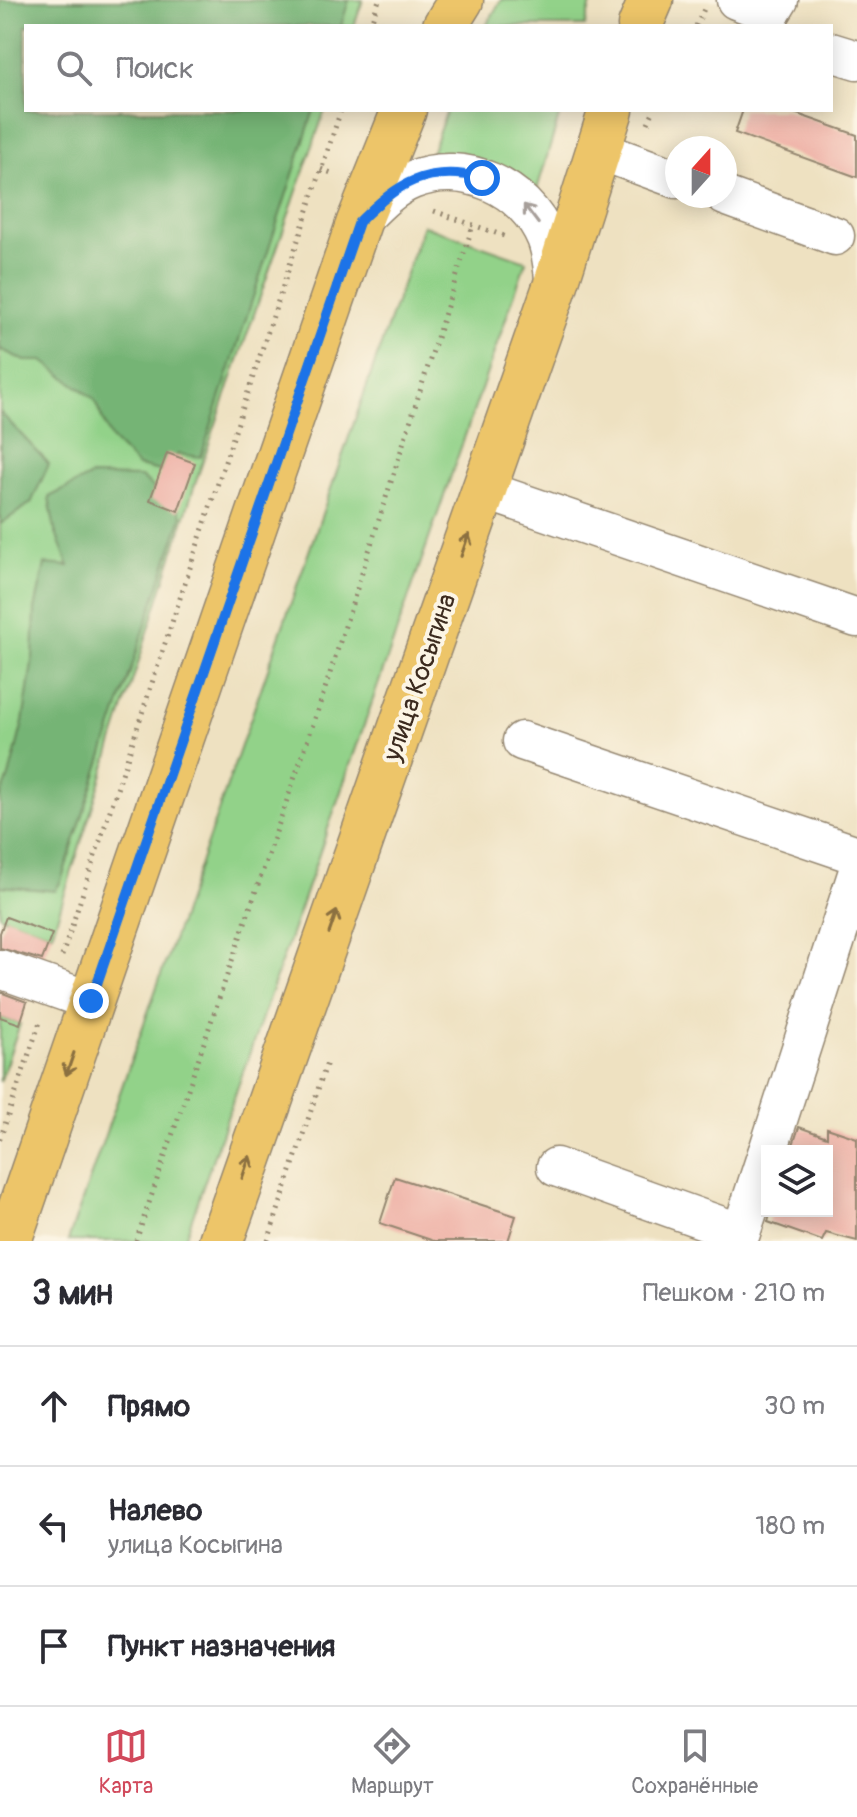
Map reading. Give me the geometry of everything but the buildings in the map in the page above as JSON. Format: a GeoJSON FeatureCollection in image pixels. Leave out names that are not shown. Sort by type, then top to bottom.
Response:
{"type":"FeatureCollection","features":[{"type":"Feature","properties":{"kind":"main road"},"geometry":{"type":"LineString","coordinates":[[418,24],[420,0]]}},
{"type":"Feature","properties":{"kind":"main road"},"geometry":{"type":"LineString","coordinates":[[446,24],[461,0]]}},
{"type":"Feature","properties":{"kind":"main road"},"geometry":{"type":"LineString","coordinates":[[641,24],[651,0]]}},
{"type":"Feature","properties":{"kind":"main road"},"geometry":{"type":"LineString","coordinates":[[9,1241],[72,994],[359,222],[403,112]]}},
{"type":"Feature","properties":{"kind":"main road","name":"улица Косыгина"},"geometry":{"type":"LineString","coordinates":[[221,1241],[555,287],[604,130]]}},
{"type":"Feature","properties":{"kind":"street"},"geometry":{"type":"LineString","coordinates":[[833,53],[857,60]]}},
{"type":"Feature","properties":{"kind":"street"},"geometry":{"type":"LineString","coordinates":[[604,130],[665,171]]}},
{"type":"Feature","properties":{"kind":"street"},"geometry":{"type":"LineString","coordinates":[[359,222],[381,199],[412,180],[447,173],[482,178],[514,195],[538,222],[551,255],[555,287]]}},
{"type":"Feature","properties":{"kind":"street"},"geometry":{"type":"LineString","coordinates":[[737,200],[835,236]]}},
{"type":"Feature","properties":{"kind":"street"},"geometry":{"type":"LineString","coordinates":[[484,490],[857,618]]}},
{"type":"Feature","properties":{"kind":"street"},"geometry":{"type":"LineString","coordinates":[[522,741],[857,855]]}},
{"type":"Feature","properties":{"kind":"street"},"geometry":{"type":"LineString","coordinates":[[769,1145],[857,874]]}},
{"type":"Feature","properties":{"kind":"street"},"geometry":{"type":"LineString","coordinates":[[0,969],[72,994]]}},
{"type":"Feature","properties":{"kind":"street"},"geometry":{"type":"LineString","coordinates":[[556,1167],[693,1229],[752,1237],[761,1186]]}},
{"type":"Feature","properties":{"kind":"path"},"geometry":{"type":"LineString","coordinates":[[371,24],[379,0]]}},
{"type":"Feature","properties":{"kind":"path"},"geometry":{"type":"LineString","coordinates":[[0,1139],[72,994],[340,112]]}},
{"type":"Feature","properties":{"kind":"path"},"geometry":{"type":"LineString","coordinates":[[321,169],[334,174]]}},
{"type":"Feature","properties":{"kind":"path"},"geometry":{"type":"LineString","coordinates":[[423,207],[516,240]]}},
{"type":"Feature","properties":{"kind":"path"},"geometry":{"type":"LineString","coordinates":[[136,1241],[324,692],[473,225]]}},
{"type":"Feature","properties":{"kind":"green space"},"geometry":{"type":"Polygon","coordinates":[[[0,0],[363,0],[355,24],[24,24],[24,112],[324,112],[194,487],[52,934],[7,918],[13,926],[0,915],[0,0]]]}},
{"type":"Feature","properties":{"kind":"green space"},"geometry":{"type":"Polygon","coordinates":[[[0,0],[349,0],[342,24],[24,24],[24,112],[313,112],[201,457],[178,454],[164,472],[138,466],[111,439],[94,399],[43,361],[25,361],[0,349],[0,0]]]}},
{"type":"Feature","properties":{"kind":"green space"},"geometry":{"type":"Polygon","coordinates":[[[501,0],[592,0],[586,24],[487,24],[501,0]]]}},
{"type":"Feature","properties":{"kind":"green space"},"geometry":{"type":"Polygon","coordinates":[[[446,112],[560,112],[536,193],[460,159],[431,153],[446,112]]]}},
{"type":"Feature","properties":{"kind":"green space"},"geometry":{"type":"Polygon","coordinates":[[[423,225],[526,261],[184,1241],[68,1241],[423,225]]]}},
{"type":"Feature","properties":{"kind":"green space"},"geometry":{"type":"Polygon","coordinates":[[[0,412],[49,464],[31,503],[0,524],[0,412]]]}},
{"type":"Feature","properties":{"kind":"green space"},"geometry":{"type":"Polygon","coordinates":[[[91,476],[141,477],[155,489],[172,493],[182,516],[61,881],[55,891],[0,886],[0,798],[9,777],[23,722],[33,657],[35,609],[45,564],[69,566],[55,531],[49,497],[91,476]]]}},
{"type":"Feature","properties":{"kind":"green space"},"geometry":{"type":"Polygon","coordinates":[[[0,1017],[20,1024],[0,1082],[0,1017]]]}},
{"type":"Feature","properties":{"kind":"route"},"geometry":{"type":"LineString","coordinates":[[91,1001],[359,222],[381,199],[412,180],[447,173],[482,178]]}}]}
